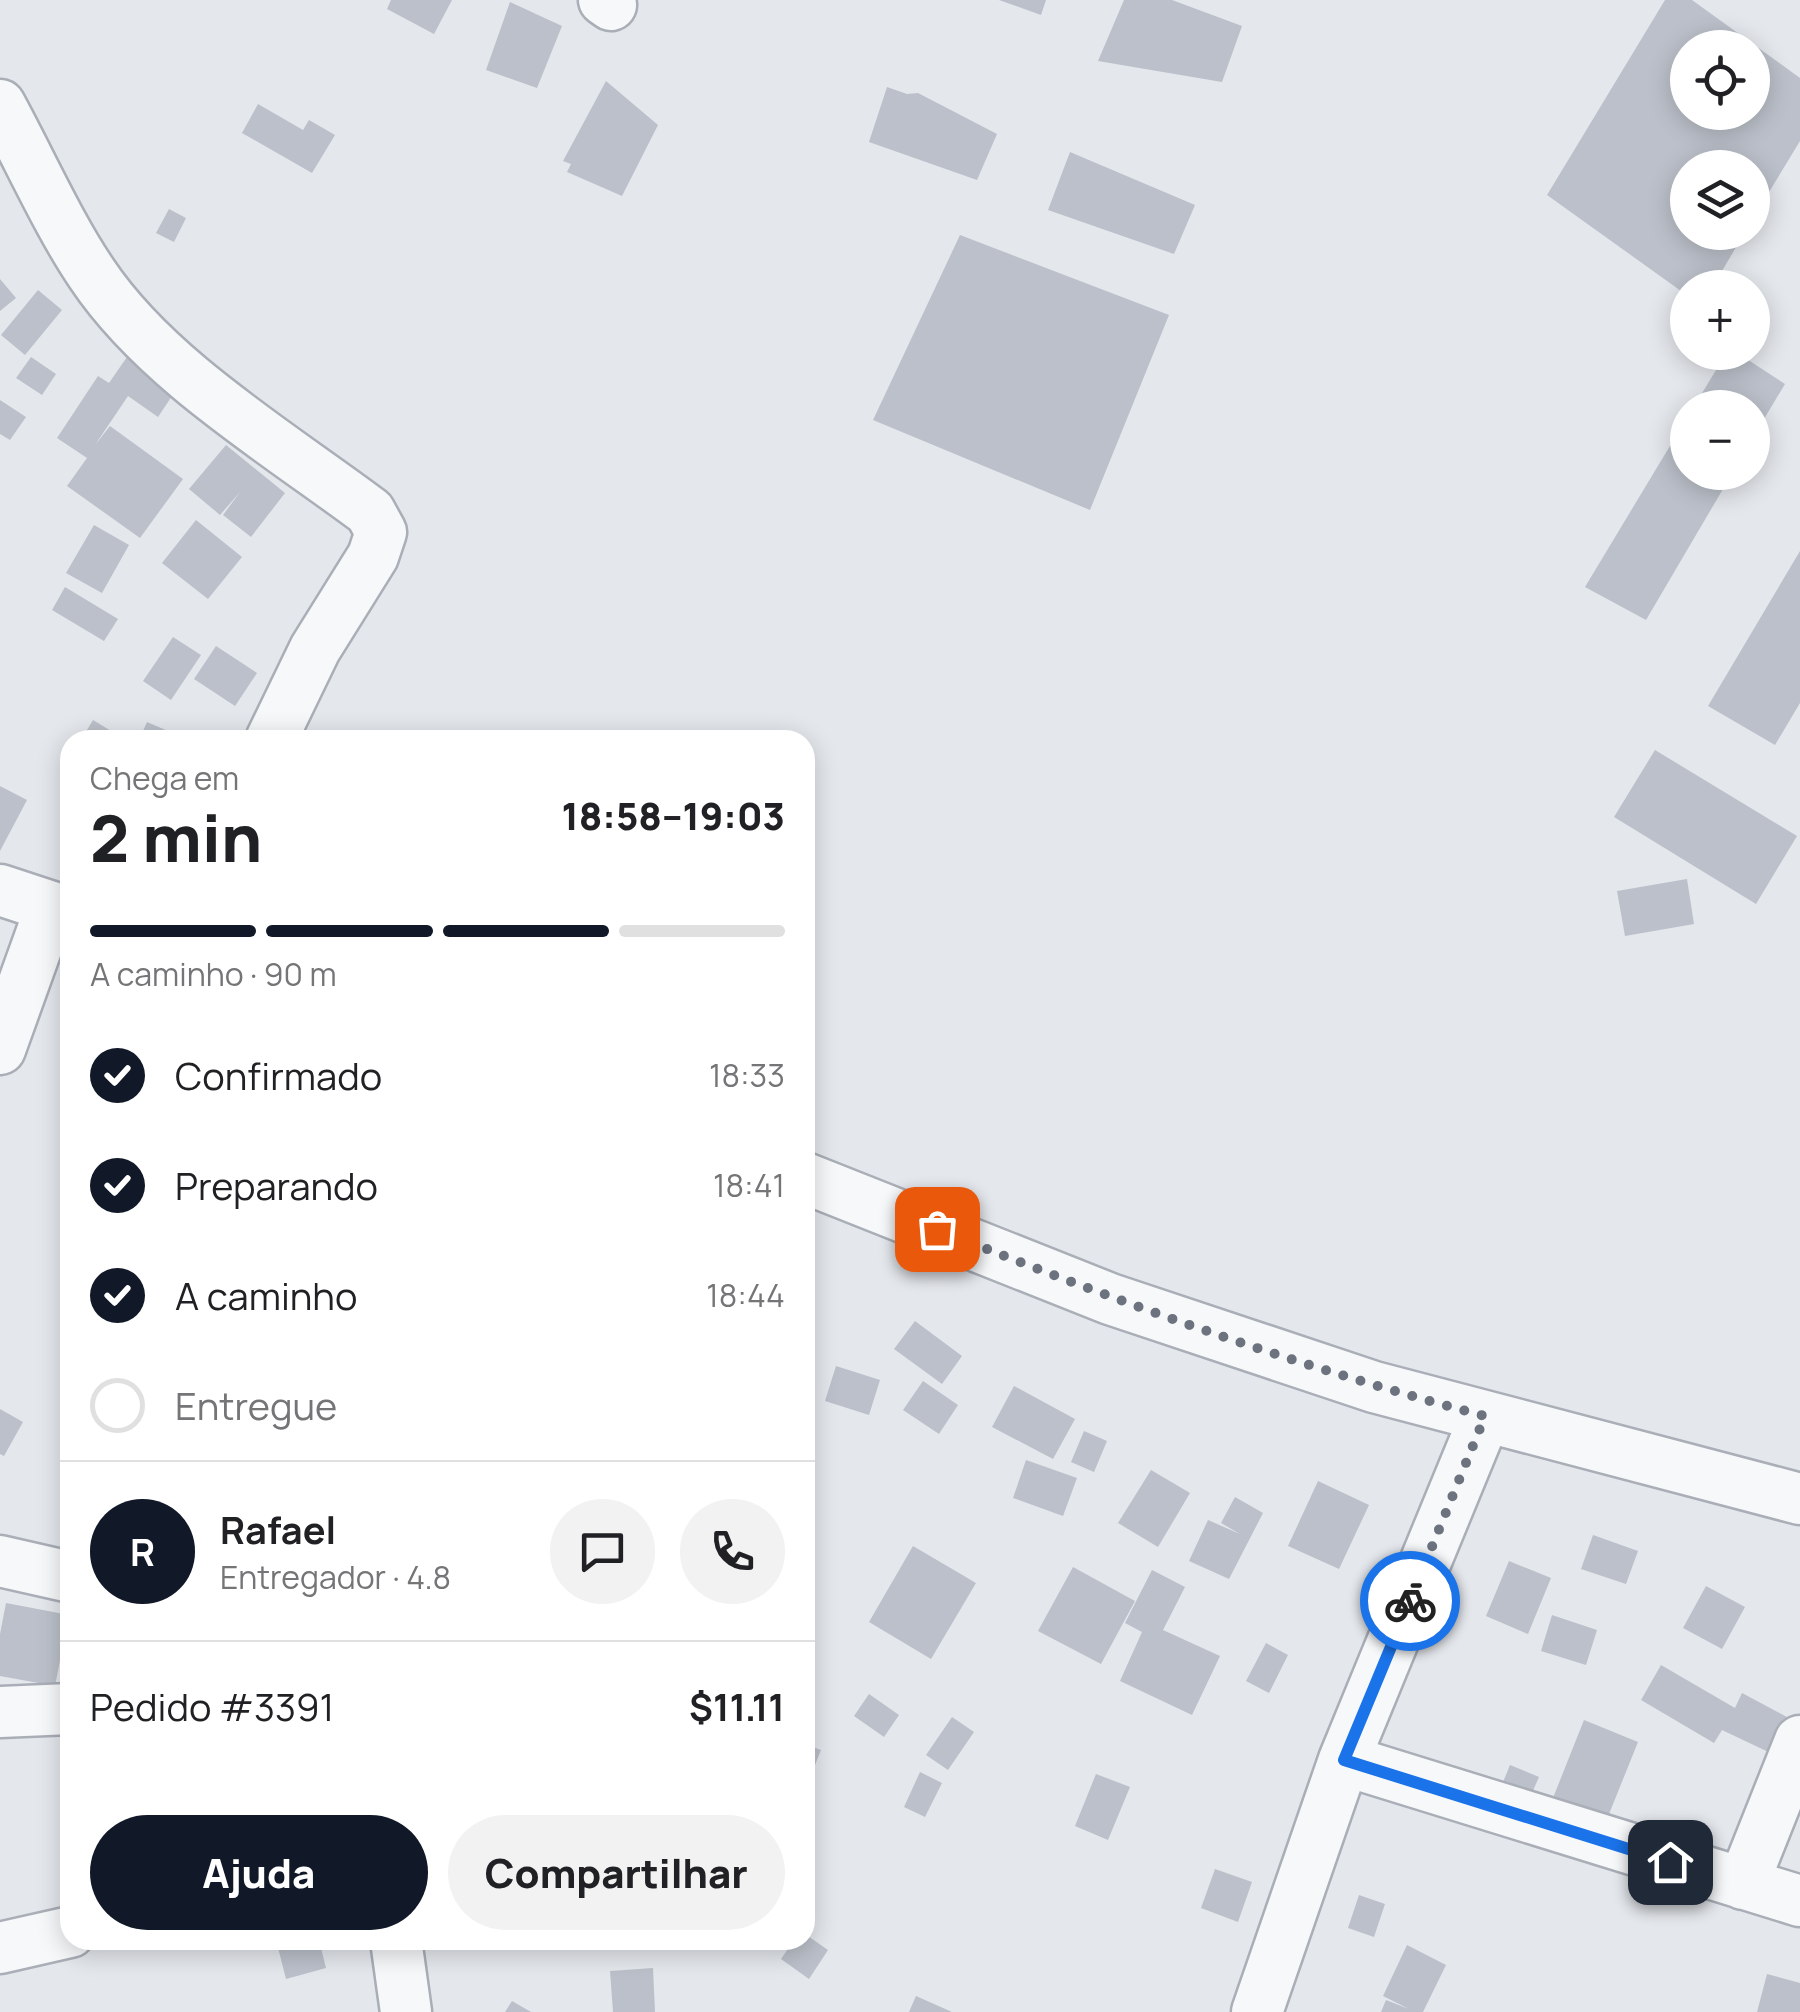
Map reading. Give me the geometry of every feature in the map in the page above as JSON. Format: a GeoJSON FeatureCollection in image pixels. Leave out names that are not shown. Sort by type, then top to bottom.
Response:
{"type":"FeatureCollection","features":[{"type":"Feature","properties":{"kind":"street"},"geometry":{"type":"LineString","coordinates":[[0,105],[92,274],[131,322],[182,372],[370,512],[381,532],[374,556],[315,649],[277,730]]}},
{"type":"Feature","properties":{"kind":"street"},"geometry":{"type":"LineString","coordinates":[[0,890],[60,910]]}},
{"type":"Feature","properties":{"kind":"street"},"geometry":{"type":"LineString","coordinates":[[0,1049],[60,912]]}},
{"type":"Feature","properties":{"kind":"street"},"geometry":{"type":"LineString","coordinates":[[815,1182],[1110,1299],[1374,1388],[1800,1499]]}},
{"type":"Feature","properties":{"kind":"street"},"geometry":{"type":"LineString","coordinates":[[1257,2012],[1344,1760],[1485,1416]]}},
{"type":"Feature","properties":{"kind":"street"},"geometry":{"type":"LineString","coordinates":[[0,1561],[60,1575]]}},
{"type":"Feature","properties":{"kind":"street"},"geometry":{"type":"LineString","coordinates":[[0,1712],[60,1709]]}},
{"type":"Feature","properties":{"kind":"street"},"geometry":{"type":"LineString","coordinates":[[1743,1884],[1800,1741]]}},
{"type":"Feature","properties":{"kind":"street"},"geometry":{"type":"LineString","coordinates":[[1344,1760],[1800,1901]]}},
{"type":"Feature","properties":{"kind":"street"},"geometry":{"type":"LineString","coordinates":[[0,1948],[60,1934]]}},
{"type":"Feature","properties":{"kind":"street"},"geometry":{"type":"LineString","coordinates":[[397,1950],[406,2012]]}},
{"type":"Feature","properties":{"kind":"building"},"geometry":{"type":"Polygon","coordinates":[[[391,0],[452,0],[434,34],[387,9],[391,0]]]}},
{"type":"Feature","properties":{"kind":"building"},"geometry":{"type":"Polygon","coordinates":[[[999,0],[1046,0],[1041,15],[999,0]]]}},
{"type":"Feature","properties":{"kind":"building"},"geometry":{"type":"Polygon","coordinates":[[[1124,0],[1172,0],[1242,26],[1222,82],[1098,61],[1124,0]]]}},
{"type":"Feature","properties":{"kind":"building"},"geometry":{"type":"Polygon","coordinates":[[[1665,0],[1692,0],[1734,30],[1670,30],[1670,130],[1770,130],[1770,56],[1800,78],[1800,141],[1770,190],[1770,150],[1670,150],[1670,250],[1734,250],[1723,270],[1670,270],[1670,283],[1547,195],[1665,0]]]}},
{"type":"Feature","properties":{"kind":"building"},"geometry":{"type":"Polygon","coordinates":[[[510,2],[562,26],[537,88],[486,70],[510,2]]]}},
{"type":"Feature","properties":{"kind":"building"},"geometry":{"type":"Polygon","coordinates":[[[606,81],[658,125],[622,196],[567,172],[571,164],[563,161],[606,81]]]}},
{"type":"Feature","properties":{"kind":"building"},"geometry":{"type":"Polygon","coordinates":[[[887,87],[907,94],[918,93],[997,134],[977,180],[869,142],[887,87]]]}},
{"type":"Feature","properties":{"kind":"building"},"geometry":{"type":"Polygon","coordinates":[[[258,104],[303,130],[309,120],[335,135],[312,173],[242,133],[258,104]]]}},
{"type":"Feature","properties":{"kind":"building"},"geometry":{"type":"Polygon","coordinates":[[[1070,152],[1195,205],[1174,254],[1048,210],[1070,152]]]}},
{"type":"Feature","properties":{"kind":"building"},"geometry":{"type":"Polygon","coordinates":[[[169,209],[186,218],[174,242],[156,233],[169,209]]]}},
{"type":"Feature","properties":{"kind":"building"},"geometry":{"type":"Polygon","coordinates":[[[960,235],[1169,315],[1090,510],[873,420],[960,235]]]}},
{"type":"Feature","properties":{"kind":"building"},"geometry":{"type":"Polygon","coordinates":[[[0,279],[16,298],[0,311],[0,279]]]}},
{"type":"Feature","properties":{"kind":"building"},"geometry":{"type":"Polygon","coordinates":[[[38,290],[62,310],[25,355],[1,335],[38,290]]]}},
{"type":"Feature","properties":{"kind":"building"},"geometry":{"type":"Polygon","coordinates":[[[31,357],[56,374],[42,395],[16,378],[31,357]]]}},
{"type":"Feature","properties":{"kind":"building"},"geometry":{"type":"Polygon","coordinates":[[[127,357],[176,390],[158,417],[128,396],[95,445],[110,426],[183,479],[140,538],[67,486],[87,458],[57,438],[98,376],[109,383],[127,357]]]}},
{"type":"Feature","properties":{"kind":"building"},"geometry":{"type":"Polygon","coordinates":[[[1716,370],[1764,370],[1785,384],[1770,409],[1770,390],[1704,390],[1716,370]]]}},
{"type":"Feature","properties":{"kind":"building"},"geometry":{"type":"Polygon","coordinates":[[[0,400],[26,417],[10,440],[0,434],[0,400]]]}},
{"type":"Feature","properties":{"kind":"building"},"geometry":{"type":"Polygon","coordinates":[[[226,445],[285,493],[251,537],[223,515],[240,492],[220,515],[189,489],[226,445]]]}},
{"type":"Feature","properties":{"kind":"building"},"geometry":{"type":"Polygon","coordinates":[[[1670,446],[1670,490],[1722,490],[1646,620],[1585,587],[1670,446]]]}},
{"type":"Feature","properties":{"kind":"building"},"geometry":{"type":"Polygon","coordinates":[[[196,520],[242,557],[208,599],[162,563],[196,520]]]}},
{"type":"Feature","properties":{"kind":"building"},"geometry":{"type":"Polygon","coordinates":[[[94,525],[129,545],[102,593],[66,573],[94,525]]]}},
{"type":"Feature","properties":{"kind":"building"},"geometry":{"type":"Polygon","coordinates":[[[1800,551],[1800,703],[1775,745],[1708,706],[1800,551]]]}},
{"type":"Feature","properties":{"kind":"building"},"geometry":{"type":"Polygon","coordinates":[[[65,587],[118,619],[104,641],[52,610],[65,587]]]}},
{"type":"Feature","properties":{"kind":"building"},"geometry":{"type":"Polygon","coordinates":[[[173,637],[201,655],[171,700],[143,681],[173,637]]]}},
{"type":"Feature","properties":{"kind":"building"},"geometry":{"type":"Polygon","coordinates":[[[216,646],[257,673],[235,706],[194,679],[216,646]]]}},
{"type":"Feature","properties":{"kind":"building"},"geometry":{"type":"Polygon","coordinates":[[[93,720],[109,730],[87,730],[93,720]]]}},
{"type":"Feature","properties":{"kind":"building"},"geometry":{"type":"Polygon","coordinates":[[[147,722],[166,730],[143,730],[147,722]]]}},
{"type":"Feature","properties":{"kind":"building"},"geometry":{"type":"Polygon","coordinates":[[[1655,750],[1797,836],[1756,904],[1614,817],[1655,750]]]}},
{"type":"Feature","properties":{"kind":"building"},"geometry":{"type":"Polygon","coordinates":[[[0,786],[27,800],[0,851],[0,786]]]}},
{"type":"Feature","properties":{"kind":"building"},"geometry":{"type":"Polygon","coordinates":[[[1687,879],[1694,924],[1625,936],[1617,891],[1687,879]]]}},
{"type":"Feature","properties":{"kind":"building"},"geometry":{"type":"Polygon","coordinates":[[[915,1321],[962,1356],[942,1384],[894,1349],[915,1321]]]}},
{"type":"Feature","properties":{"kind":"building"},"geometry":{"type":"Polygon","coordinates":[[[836,1366],[880,1380],[869,1415],[825,1401],[836,1366]]]}},
{"type":"Feature","properties":{"kind":"building"},"geometry":{"type":"Polygon","coordinates":[[[923,1381],[958,1405],[939,1434],[903,1410],[923,1381]]]}},
{"type":"Feature","properties":{"kind":"building"},"geometry":{"type":"Polygon","coordinates":[[[1014,1386],[1075,1419],[1053,1459],[992,1427],[1014,1386]]]}},
{"type":"Feature","properties":{"kind":"building"},"geometry":{"type":"Polygon","coordinates":[[[0,1409],[23,1422],[4,1456],[0,1454],[0,1409]]]}},
{"type":"Feature","properties":{"kind":"building"},"geometry":{"type":"Polygon","coordinates":[[[1084,1431],[1107,1441],[1094,1472],[1071,1462],[1084,1431]]]}},
{"type":"Feature","properties":{"kind":"building"},"geometry":{"type":"Polygon","coordinates":[[[1026,1460],[1077,1478],[1063,1516],[1013,1498],[1026,1460]]]}},
{"type":"Feature","properties":{"kind":"building"},"geometry":{"type":"Polygon","coordinates":[[[1151,1470],[1190,1493],[1158,1547],[1118,1523],[1151,1470]]]}},
{"type":"Feature","properties":{"kind":"building"},"geometry":{"type":"Polygon","coordinates":[[[1318,1481],[1369,1505],[1339,1569],[1288,1546],[1318,1481]]]}},
{"type":"Feature","properties":{"kind":"building"},"geometry":{"type":"Polygon","coordinates":[[[1235,1497],[1263,1513],[1229,1579],[1189,1561],[1208,1520],[1240,1534],[1221,1523],[1235,1497]]]}},
{"type":"Feature","properties":{"kind":"building"},"geometry":{"type":"Polygon","coordinates":[[[1593,1535],[1638,1551],[1626,1584],[1581,1569],[1593,1535]]]}},
{"type":"Feature","properties":{"kind":"building"},"geometry":{"type":"Polygon","coordinates":[[[913,1546],[976,1583],[931,1659],[869,1622],[913,1546]]]}},
{"type":"Feature","properties":{"kind":"building"},"geometry":{"type":"Polygon","coordinates":[[[1509,1561],[1551,1578],[1528,1634],[1486,1616],[1509,1561]]]}},
{"type":"Feature","properties":{"kind":"building"},"geometry":{"type":"Polygon","coordinates":[[[1073,1567],[1135,1601],[1101,1664],[1038,1631],[1073,1567]]]}},
{"type":"Feature","properties":{"kind":"building"},"geometry":{"type":"Polygon","coordinates":[[[1152,1570],[1185,1587],[1163,1630],[1220,1656],[1192,1715],[1120,1681],[1142,1632],[1125,1623],[1152,1570]]]}},
{"type":"Feature","properties":{"kind":"building"},"geometry":{"type":"Polygon","coordinates":[[[1706,1586],[1745,1607],[1722,1649],[1683,1628],[1706,1586]]]}},
{"type":"Feature","properties":{"kind":"building"},"geometry":{"type":"Polygon","coordinates":[[[6,1603],[60,1613],[60,1661],[55,1686],[0,1676],[0,1634],[6,1603]]]}},
{"type":"Feature","properties":{"kind":"building"},"geometry":{"type":"Polygon","coordinates":[[[1552,1615],[1597,1630],[1586,1665],[1541,1651],[1552,1615]]]}},
{"type":"Feature","properties":{"kind":"building"},"geometry":{"type":"Polygon","coordinates":[[[1266,1643],[1288,1655],[1269,1693],[1246,1681],[1266,1643]]]}},
{"type":"Feature","properties":{"kind":"building"},"geometry":{"type":"Polygon","coordinates":[[[1661,1665],[1735,1708],[1742,1693],[1787,1717],[1800,1727],[1785,1760],[1722,1730],[1714,1743],[1641,1700],[1661,1665]]]}},
{"type":"Feature","properties":{"kind":"building"},"geometry":{"type":"Polygon","coordinates":[[[869,1694],[899,1715],[884,1737],[854,1716],[869,1694]]]}},
{"type":"Feature","properties":{"kind":"building"},"geometry":{"type":"Polygon","coordinates":[[[952,1717],[974,1732],[948,1770],[926,1755],[952,1717]]]}},
{"type":"Feature","properties":{"kind":"building"},"geometry":{"type":"Polygon","coordinates":[[[1584,1720],[1638,1742],[1599,1839],[1545,1818],[1584,1720]]]}},
{"type":"Feature","properties":{"kind":"building"},"geometry":{"type":"Polygon","coordinates":[[[1510,1765],[1539,1777],[1520,1820],[1492,1809],[1510,1765]]]}},
{"type":"Feature","properties":{"kind":"building"},"geometry":{"type":"Polygon","coordinates":[[[920,1772],[942,1783],[925,1817],[904,1807],[920,1772]]]}},
{"type":"Feature","properties":{"kind":"building"},"geometry":{"type":"Polygon","coordinates":[[[1096,1774],[1130,1787],[1108,1840],[1075,1826],[1096,1774]]]}},
{"type":"Feature","properties":{"kind":"building"},"geometry":{"type":"Polygon","coordinates":[[[1215,1869],[1252,1882],[1238,1922],[1201,1908],[1215,1869]]]}},
{"type":"Feature","properties":{"kind":"building"},"geometry":{"type":"Polygon","coordinates":[[[1359,1895],[1385,1904],[1374,1937],[1348,1928],[1359,1895]]]}},
{"type":"Feature","properties":{"kind":"building"},"geometry":{"type":"Polygon","coordinates":[[[815,1941],[828,1950],[809,1979],[781,1959],[787,1950],[815,1950],[815,1941]]]}},
{"type":"Feature","properties":{"kind":"building"},"geometry":{"type":"Polygon","coordinates":[[[1407,1945],[1446,1965],[1423,2012],[1381,2012],[1386,2000],[1409,2009],[1383,1996],[1407,1945]]]}},
{"type":"Feature","properties":{"kind":"building"},"geometry":{"type":"Polygon","coordinates":[[[279,1950],[322,1950],[326,1968],[286,1979],[279,1950]]]}},
{"type":"Feature","properties":{"kind":"building"},"geometry":{"type":"Polygon","coordinates":[[[653,1968],[655,2012],[613,2012],[610,1971],[653,1968]]]}},
{"type":"Feature","properties":{"kind":"building"},"geometry":{"type":"Polygon","coordinates":[[[1767,1974],[1800,1983],[1800,2012],[1757,2012],[1767,1974]]]}},
{"type":"Feature","properties":{"kind":"building"},"geometry":{"type":"Polygon","coordinates":[[[916,1996],[952,2012],[909,2012],[916,1996]]]}},
{"type":"Feature","properties":{"kind":"building"},"geometry":{"type":"Polygon","coordinates":[[[512,2001],[531,2012],[505,2012],[512,2001]]]}},
{"type":"Feature","properties":{"kind":"way so far"},"geometry":{"type":"LineString","coordinates":[[937,1229],[1110,1299],[1374,1388],[1485,1416],[1410,1601]]}},
{"type":"Feature","properties":{"kind":"route"},"geometry":{"type":"LineString","coordinates":[[1410,1601],[1344,1760],[1670,1862]]}}]}
